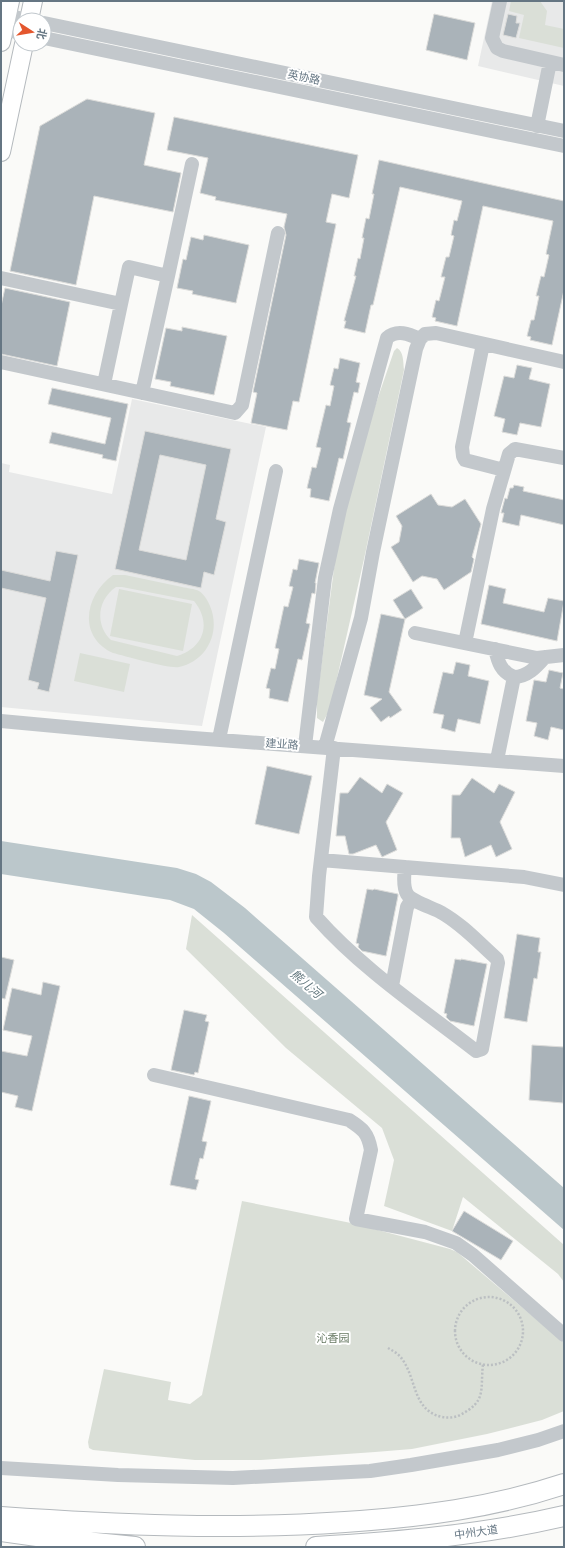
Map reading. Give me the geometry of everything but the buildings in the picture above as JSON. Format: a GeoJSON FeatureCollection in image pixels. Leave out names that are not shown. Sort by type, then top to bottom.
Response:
{"type":"FeatureCollection","features":[{"type":"Feature","properties":{"kind":"highway"},"geometry":{"type":"LineString","coordinates":[[1,1517],[184,1527],[275,1526],[404,1518],[462,1509],[536,1493],[564,1484]]}},
{"type":"Feature","properties":{"kind":"highway"},"geometry":{"type":"LineString","coordinates":[[461,1547],[560,1517]]}},
{"type":"Feature","properties":{"kind":"highway","name":"中州大道"},"geometry":{"type":"LineString","coordinates":[[316,1547],[438,1537],[512,1527],[560,1517]]}},
{"type":"Feature","properties":{"kind":"highway"},"geometry":{"type":"LineString","coordinates":[[1,1531],[65,1540],[135,1547]]}},
{"type":"Feature","properties":{"kind":"main road"},"geometry":{"type":"LineString","coordinates":[[30,12],[33,1]]}},
{"type":"Feature","properties":{"kind":"main road"},"geometry":{"type":"LineString","coordinates":[[1,152],[22,52]]}},
{"type":"Feature","properties":{"kind":"street"},"geometry":{"type":"LineString","coordinates":[[500,1],[492,38],[496,48],[503,51],[557,63],[537,126]]}},
{"type":"Feature","properties":{"kind":"street","name":"英协路"},"geometry":{"type":"LineString","coordinates":[[52,25],[564,131]]}},
{"type":"Feature","properties":{"kind":"street","name":"英协路"},"geometry":{"type":"LineString","coordinates":[[52,40],[564,146]]}},
{"type":"Feature","properties":{"kind":"street"},"geometry":{"type":"LineString","coordinates":[[142,393],[192,164]]}},
{"type":"Feature","properties":{"kind":"street"},"geometry":{"type":"LineString","coordinates":[[1,362],[235,413],[242,406],[278,233]]}},
{"type":"Feature","properties":{"kind":"street"},"geometry":{"type":"LineString","coordinates":[[104,384],[129,267],[168,276]]}},
{"type":"Feature","properties":{"kind":"street"},"geometry":{"type":"LineString","coordinates":[[1,278],[121,304]]}},
{"type":"Feature","properties":{"kind":"street"},"geometry":{"type":"LineString","coordinates":[[305,746],[325,578],[340,509],[387,338],[391,334],[400,333],[410,334],[420,339]]}},
{"type":"Feature","properties":{"kind":"street"},"geometry":{"type":"LineString","coordinates":[[405,867],[404,877],[406,894],[412,899],[442,913],[457,923],[496,959],[498,963],[482,1049],[476,1051],[392,986],[333,937],[316,917],[330,747],[361,618],[373,552],[414,356],[420,339],[425,334],[436,333],[564,362]]}},
{"type":"Feature","properties":{"kind":"street"},"geometry":{"type":"LineString","coordinates":[[483,344],[462,447],[463,456],[465,460],[504,470]]}},
{"type":"Feature","properties":{"kind":"street"},"geometry":{"type":"LineString","coordinates":[[465,643],[494,509],[509,454],[515,449],[564,458]]}},
{"type":"Feature","properties":{"kind":"street"},"geometry":{"type":"LineString","coordinates":[[219,739],[276,471]]}},
{"type":"Feature","properties":{"kind":"street"},"geometry":{"type":"LineString","coordinates":[[415,633],[537,658],[564,655]]}},
{"type":"Feature","properties":{"kind":"street"},"geometry":{"type":"LineString","coordinates":[[495,649],[499,664],[505,672],[514,677],[530,672],[545,657]]}},
{"type":"Feature","properties":{"kind":"street"},"geometry":{"type":"LineString","coordinates":[[497,760],[514,677]]}},
{"type":"Feature","properties":{"kind":"street","name":"建业路"},"geometry":{"type":"LineString","coordinates":[[1,721],[564,766]]}},
{"type":"Feature","properties":{"kind":"street"},"geometry":{"type":"LineString","coordinates":[[321,860],[524,877],[564,885]]}},
{"type":"Feature","properties":{"kind":"street"},"geometry":{"type":"LineString","coordinates":[[392,986],[407,907],[412,899]]}},
{"type":"Feature","properties":{"kind":"street"},"geometry":{"type":"LineString","coordinates":[[154,1075],[349,1120],[354,1123],[365,1132],[369,1140],[371,1150],[356,1218],[425,1232],[456,1243],[473,1255],[564,1335]]}},
{"type":"Feature","properties":{"kind":"street"},"geometry":{"type":"LineString","coordinates":[[1,1468],[94,1474],[233,1478],[363,1471],[411,1465],[498,1450],[538,1440],[564,1430]]}},
{"type":"Feature","properties":{"kind":"path"},"geometry":{"type":"LineString","coordinates":[[494,1297],[506,1302],[516,1311],[520,1319],[522,1338],[519,1347],[505,1360],[497,1364],[483,1364],[465,1356],[460,1350],[455,1334],[455,1326],[460,1313],[468,1303],[476,1299],[494,1297]]}},
{"type":"Feature","properties":{"kind":"path"},"geometry":{"type":"LineString","coordinates":[[388,1348],[402,1359],[410,1373],[420,1404],[435,1415],[444,1418],[455,1418],[477,1403],[482,1387],[483,1364]]}},
{"type":"Feature","properties":{"kind":"shaded area"},"geometry":{"type":"Polygon","coordinates":[[[492,1],[564,1],[564,86],[478,66],[492,1]]]}},
{"type":"Feature","properties":{"kind":"shaded area"},"geometry":{"type":"Polygon","coordinates":[[[132,399],[266,427],[202,726],[1,707],[1,463],[10,465],[9,472],[112,494],[132,399]]]}},
{"type":"Feature","properties":{"kind":"green space"},"geometry":{"type":"Polygon","coordinates":[[[511,1],[540,1],[547,11],[545,25],[564,29],[564,48],[519,38],[524,15],[509,11],[511,1]]]}},
{"type":"Feature","properties":{"kind":"green space"},"geometry":{"type":"Polygon","coordinates":[[[397,348],[402,355],[404,370],[364,559],[330,709],[323,722],[317,718],[317,699],[338,538],[362,444],[394,351],[397,348]]]}},
{"type":"Feature","properties":{"kind":"green space"},"geometry":{"type":"Polygon","coordinates":[[[113,575],[125,575],[199,591],[203,594],[210,606],[214,626],[209,644],[204,652],[189,664],[174,667],[113,653],[102,646],[94,636],[90,626],[89,615],[91,604],[103,583],[113,575]],[[116,587],[110,592],[105,599],[100,613],[102,627],[111,640],[177,656],[194,647],[199,641],[204,626],[203,618],[200,609],[194,601],[116,587]]]}},
{"type":"Feature","properties":{"kind":"green space"},"geometry":{"type":"Polygon","coordinates":[[[119,589],[192,604],[183,651],[110,636],[119,589]]]}},
{"type":"Feature","properties":{"kind":"green space"},"geometry":{"type":"Polygon","coordinates":[[[80,653],[130,664],[124,692],[74,681],[80,653]]]}},
{"type":"Feature","properties":{"kind":"green space"},"geometry":{"type":"Polygon","coordinates":[[[192,915],[564,1245],[564,1282],[558,1274],[463,1197],[452,1231],[384,1206],[394,1160],[382,1128],[286,1048],[186,949],[192,915]]]}},
{"type":"Feature","properties":{"kind":"green space","name":"沁香园"},"geometry":{"type":"Polygon","coordinates":[[[242,1201],[351,1223],[457,1252],[564,1343],[564,1411],[542,1420],[487,1434],[412,1449],[375,1452],[261,1460],[195,1460],[93,1450],[89,1448],[88,1442],[104,1369],[171,1382],[168,1400],[190,1404],[202,1395],[242,1201]]]}},
{"type":"Feature","properties":{"kind":"water","name":"熊儿河"},"geometry":{"type":"Polygon","coordinates":[[[1,841],[177,868],[196,874],[211,882],[245,908],[564,1188],[564,1230],[224,933],[194,909],[170,900],[1,874],[1,841]]]}}]}
